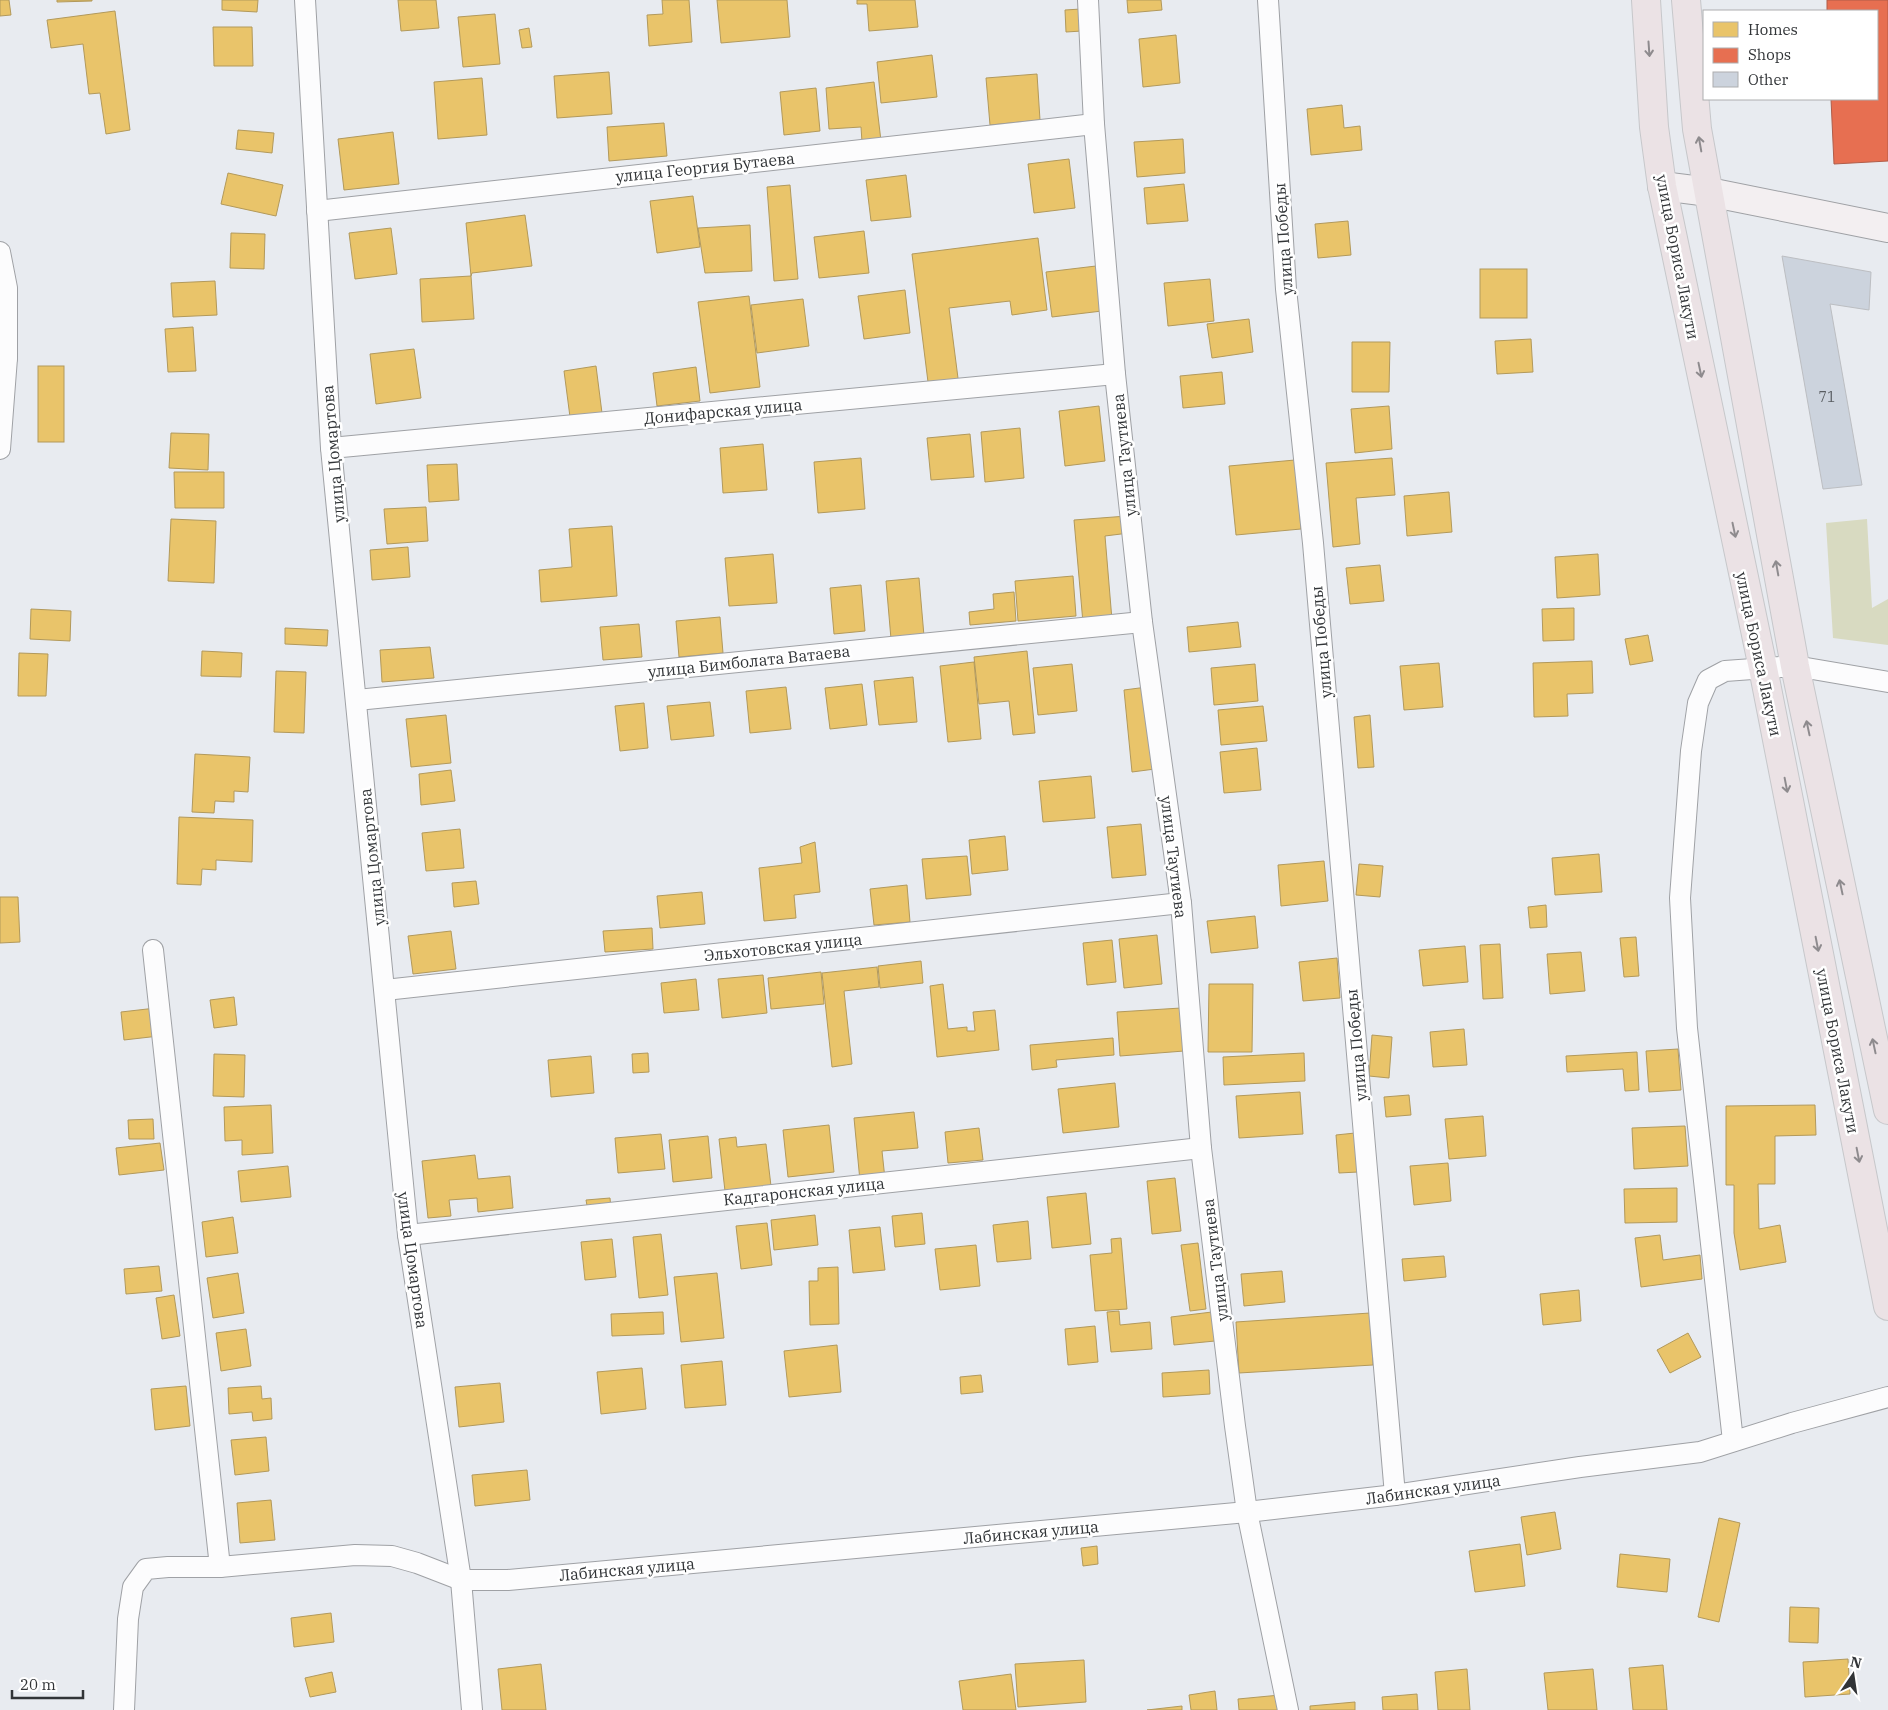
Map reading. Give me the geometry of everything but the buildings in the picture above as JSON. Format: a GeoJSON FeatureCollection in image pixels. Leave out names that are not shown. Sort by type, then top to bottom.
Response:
{"type":"FeatureCollection","features":[{"type":"Feature","properties":{"kind":"main road","name":"улица Бориса Лакути"},"geometry":{"type":"LineString","coordinates":[[1646,0],[1654,127],[1662,186],[1763,668],[1888,1306]]}},
{"type":"Feature","properties":{"kind":"main road","name":"улица Бориса Лакути"},"geometry":{"type":"LineString","coordinates":[[1686,0],[1697,129],[1795,666],[1888,1110]]}},
{"type":"Feature","properties":{"kind":"street","name":"улица Цомартова"},"geometry":{"type":"LineString","coordinates":[[305,0],[332,448],[408,1235],[462,1580],[472,1710]]}},
{"type":"Feature","properties":{"kind":"street","name":"улица Таутиева"},"geometry":{"type":"LineString","coordinates":[[1088,0],[1094,124],[1115,374],[1142,622],[1181,904],[1201,1148],[1247,1512],[1288,1710]]}},
{"type":"Feature","properties":{"kind":"street","name":"улица Победы"},"geometry":{"type":"LineString","coordinates":[[1268,0],[1286,289],[1313,543],[1395,1495]]}},
{"type":"Feature","properties":{"kind":"street","name":"улица Георгия Бутаева"},"geometry":{"type":"LineString","coordinates":[[317,211],[1094,124]]}},
{"type":"Feature","properties":{"kind":"street"},"geometry":{"type":"LineString","coordinates":[[1662,186],[1709,192],[1888,228]]}},
{"type":"Feature","properties":{"kind":"street"},"geometry":{"type":"LineString","coordinates":[[0,252],[7,288],[0,449]]}},
{"type":"Feature","properties":{"kind":"street","name":"Донифарская улица"},"geometry":{"type":"LineString","coordinates":[[332,448],[1115,374]]}},
{"type":"Feature","properties":{"kind":"street","name":"улица Бимболата Ватаева"},"geometry":{"type":"LineString","coordinates":[[357,700],[1142,622]]}},
{"type":"Feature","properties":{"kind":"street"},"geometry":{"type":"LineString","coordinates":[[1733,1441],[1687,1028],[1680,898],[1691,751],[1698,703],[1708,680],[1725,671],[1795,666],[1888,682]]}},
{"type":"Feature","properties":{"kind":"street","name":"Эльхотовская улица"},"geometry":{"type":"LineString","coordinates":[[385,990],[1181,904]]}},
{"type":"Feature","properties":{"kind":"street"},"geometry":{"type":"LineString","coordinates":[[153,950],[220,1567]]}},
{"type":"Feature","properties":{"kind":"street","name":"Кадгаронская улица"},"geometry":{"type":"LineString","coordinates":[[408,1235],[1201,1148]]}},
{"type":"Feature","properties":{"kind":"street","name":"Лабинская улица"},"geometry":{"type":"LineString","coordinates":[[124,1710],[128,1619],[133,1587],[146,1569],[220,1567],[355,1555],[392,1556],[418,1563],[462,1580],[508,1580],[1247,1512],[1395,1495],[1580,1467],[1700,1452],[1888,1397]]}},
{"type":"Feature","properties":{"kind":"green space"},"geometry":{"type":"Polygon","coordinates":[[[1867,519],[1872,608],[1888,599],[1888,645],[1833,638],[1826,523],[1867,519]]]}}]}
